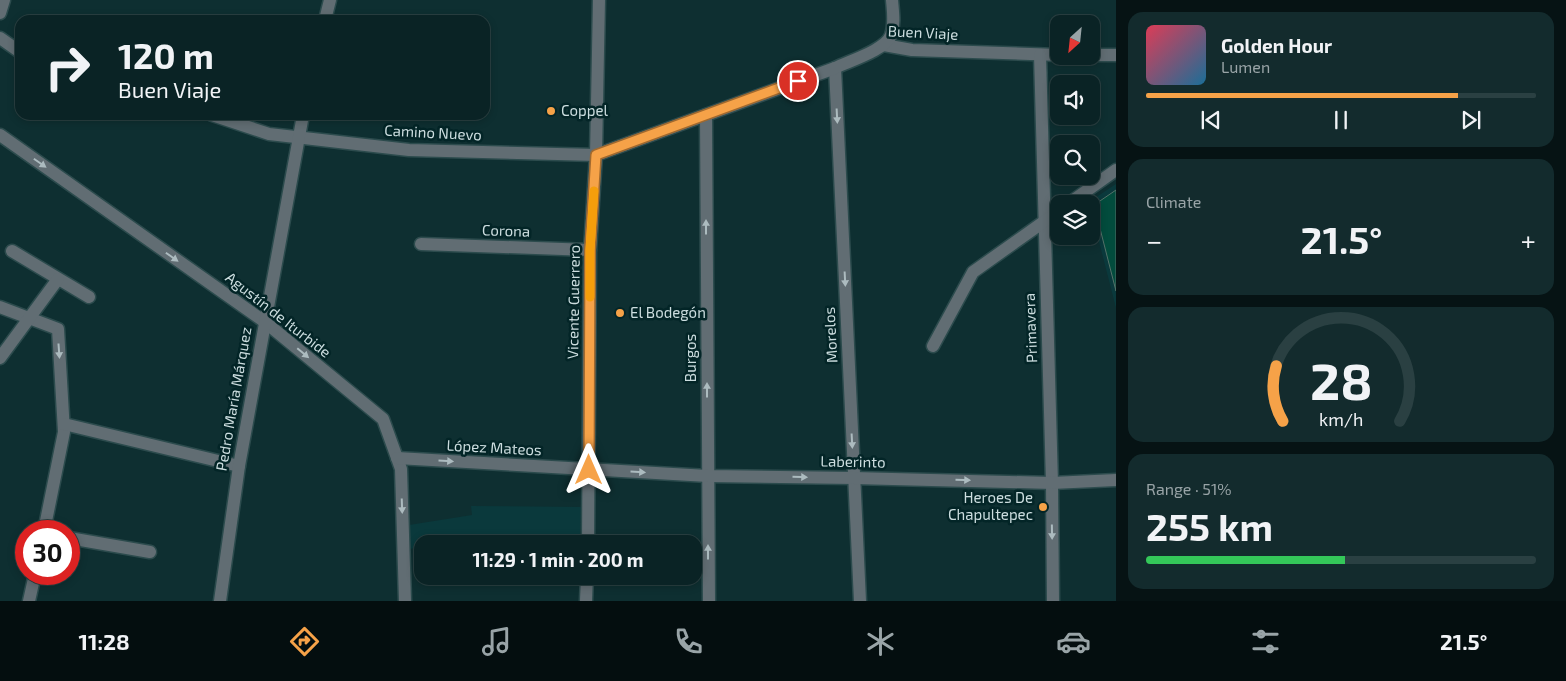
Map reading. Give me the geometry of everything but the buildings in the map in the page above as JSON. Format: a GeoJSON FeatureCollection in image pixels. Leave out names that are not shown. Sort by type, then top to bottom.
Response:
{"type":"FeatureCollection","features":[{"type":"Feature","properties":{"kind":"street"},"geometry":{"type":"LineString","coordinates":[[0,12],[4,0]]}},
{"type":"Feature","properties":{"kind":"street"},"geometry":{"type":"LineString","coordinates":[[326,15],[330,0]]}},
{"type":"Feature","properties":{"kind":"street","name":"Vicente Guerrero"},"geometry":{"type":"LineString","coordinates":[[588,535],[590,250],[596,155],[599,0]]}},
{"type":"Feature","properties":{"kind":"street"},"geometry":{"type":"LineString","coordinates":[[884,45],[891,37],[894,22],[892,0]]}},
{"type":"Feature","properties":{"kind":"street"},"geometry":{"type":"LineString","coordinates":[[0,38],[15,48]]}},
{"type":"Feature","properties":{"kind":"street","name":"Buen Viaje"},"geometry":{"type":"LineString","coordinates":[[596,155],[835,68],[884,45],[912,50],[1050,55]]}},
{"type":"Feature","properties":{"kind":"street","name":"Primavera"},"geometry":{"type":"LineString","coordinates":[[1040,55],[1052,483],[1053,601]]}},
{"type":"Feature","properties":{"kind":"street"},"geometry":{"type":"LineString","coordinates":[[1100,55],[1116,55]]}},
{"type":"Feature","properties":{"kind":"street","name":"Morelos"},"geometry":{"type":"LineString","coordinates":[[835,68],[860,601]]}},
{"type":"Feature","properties":{"kind":"street","name":"Burgos"},"geometry":{"type":"LineString","coordinates":[[706,115],[709,601]]}},
{"type":"Feature","properties":{"kind":"street","name":"Camino Nuevo"},"geometry":{"type":"LineString","coordinates":[[227,120],[270,134],[409,150],[596,155]]}},
{"type":"Feature","properties":{"kind":"street","name":"Pedro María Márquez"},"geometry":{"type":"LineString","coordinates":[[220,601],[238,466],[302,120]]}},
{"type":"Feature","properties":{"kind":"street","name":"Agustín de Iturbide"},"geometry":{"type":"LineString","coordinates":[[0,135],[265,322],[382,419],[401,470],[405,601]]}},
{"type":"Feature","properties":{"kind":"street"},"geometry":{"type":"LineString","coordinates":[[1081,195],[1116,170]]}},
{"type":"Feature","properties":{"kind":"street"},"geometry":{"type":"LineString","coordinates":[[933,346],[973,272],[1050,216]]}},
{"type":"Feature","properties":{"kind":"street","name":"Corona"},"geometry":{"type":"LineString","coordinates":[[421,244],[590,250]]}},
{"type":"Feature","properties":{"kind":"street"},"geometry":{"type":"LineString","coordinates":[[12,250],[89,297]]}},
{"type":"Feature","properties":{"kind":"street"},"geometry":{"type":"LineString","coordinates":[[0,358],[58,279]]}},
{"type":"Feature","properties":{"kind":"street"},"geometry":{"type":"LineString","coordinates":[[0,308],[58,329],[64,432],[46,520]]}},
{"type":"Feature","properties":{"kind":"street"},"geometry":{"type":"LineString","coordinates":[[64,424],[238,466]]}},
{"type":"Feature","properties":{"kind":"street","name":"López Mateos"},"geometry":{"type":"LineString","coordinates":[[397,458],[589,470]]}},
{"type":"Feature","properties":{"kind":"street","name":"Laberinto"},"geometry":{"type":"LineString","coordinates":[[589,470],[708,476],[1052,483],[1116,480]]}},
{"type":"Feature","properties":{"kind":"street"},"geometry":{"type":"LineString","coordinates":[[80,540],[150,552]]}},
{"type":"Feature","properties":{"kind":"street"},"geometry":{"type":"LineString","coordinates":[[29,601],[33,585]]}},
{"type":"Feature","properties":{"kind":"street"},"geometry":{"type":"LineString","coordinates":[[586,601],[587,585]]}},
{"type":"Feature","properties":{"kind":"shaded area"},"geometry":{"type":"Polygon","coordinates":[[[1116,184],[1116,308],[1100,245],[1100,195],[1116,184]]]}},
{"type":"Feature","properties":{"kind":"shaded area"},"geometry":{"type":"Polygon","coordinates":[[[471,506],[581,507],[580,535],[414,535],[414,548],[409,549],[409,525],[472,515],[471,506]]]}},
{"type":"Feature","properties":{"kind":"slow traffic"},"geometry":{"type":"LineString","coordinates":[[590,297],[590,250],[594,191]]}},
{"type":"Feature","properties":{"kind":"place","name":"Coppel"},"geometry":{"type":"Point","coordinates":[551,111]}},
{"type":"Feature","properties":{"kind":"place","name":"El Bodegón"},"geometry":{"type":"Point","coordinates":[620,313]}},
{"type":"Feature","properties":{"kind":"place","name":"Heroes De Chapultepec"},"geometry":{"type":"Point","coordinates":[1043,507]}},
{"type":"Feature","properties":{"kind":"route"},"geometry":{"type":"LineString","coordinates":[[589,470],[590,250],[596,155],[798,81]]}}]}
